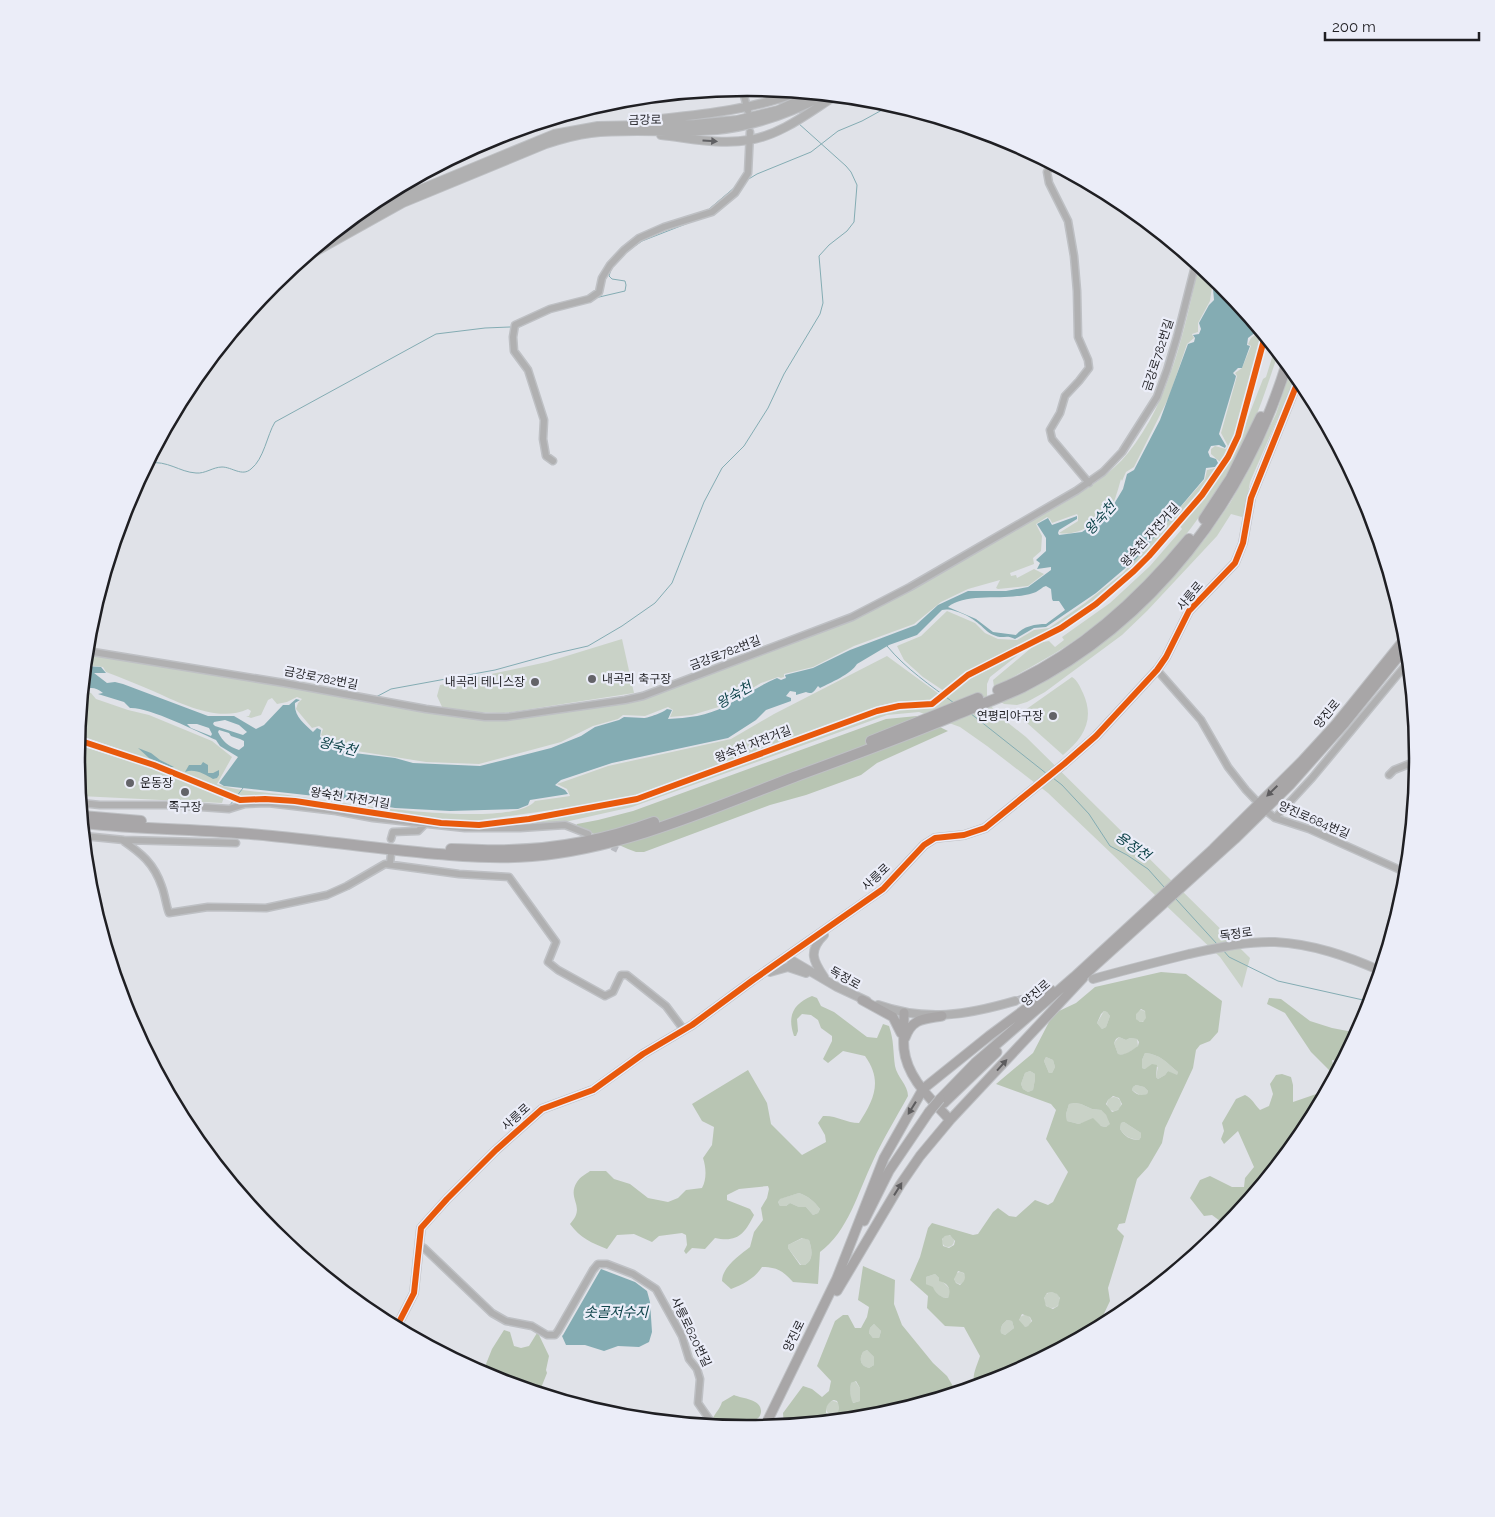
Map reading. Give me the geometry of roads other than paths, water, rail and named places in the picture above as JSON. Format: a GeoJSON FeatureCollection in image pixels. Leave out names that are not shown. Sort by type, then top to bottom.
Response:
{"type":"FeatureCollection","features":[{"type":"Feature","properties":{"kind":"highway"},"geometry":{"type":"LineString","coordinates":[[1010,689],[1071,650],[1105,625],[1138,596],[1188,540],[1231,478],[1252,438],[1280,364]]}},
{"type":"Feature","properties":{"kind":"highway"},"geometry":{"type":"LineString","coordinates":[[89,824],[256,834],[384,849],[466,856],[532,856],[586,849],[642,834],[1010,689],[1062,664],[1110,630],[1136,607],[1186,554],[1220,510],[1240,477],[1264,428],[1284,371]]}},
{"type":"Feature","properties":{"kind":"highway"},"geometry":{"type":"LineString","coordinates":[[88,817],[270,829],[449,849],[510,850],[557,846],[603,838],[642,827],[917,727]]}},
{"type":"Feature","properties":{"kind":"main road","name":"양진로"},"geometry":{"type":"LineString","coordinates":[[1262,807],[1335,725],[1400,645]]}},
{"type":"Feature","properties":{"kind":"main road","name":"양진로"},"geometry":{"type":"LineString","coordinates":[[768,1421],[889,1172],[931,1114],[968,1070],[1088,968],[1262,807],[1290,784],[1345,723],[1401,654]]}},
{"type":"Feature","properties":{"kind":"main road"},"geometry":{"type":"LineString","coordinates":[[837,1278],[884,1158],[923,1089],[988,1036],[1088,968]]}},
{"type":"Feature","properties":{"kind":"main road"},"geometry":{"type":"LineString","coordinates":[[837,1291],[900,1185],[920,1156],[950,1120],[1088,968]]}},
{"type":"Feature","properties":{"kind":"main road"},"geometry":{"type":"LineString","coordinates":[[862,1000],[893,1017],[904,1043]]}},
{"type":"Feature","properties":{"kind":"main road"},"geometry":{"type":"LineString","coordinates":[[904,1013],[905,1057],[910,1071],[950,1120]]}},
{"type":"Feature","properties":{"kind":"main road"},"geometry":{"type":"LineString","coordinates":[[904,1043],[909,1028],[914,1022],[942,1016]]}},
{"type":"Feature","properties":{"kind":"main road","name":"양진로"},"geometry":{"type":"LineString","coordinates":[[774,1420],[890,1183],[931,1114]]}},
{"type":"Feature","properties":{"kind":"street"},"geometry":{"type":"LineString","coordinates":[[744,96],[748,108]]}},
{"type":"Feature","properties":{"kind":"street"},"geometry":{"type":"LineString","coordinates":[[598,126],[748,108],[784,97]]}},
{"type":"Feature","properties":{"kind":"street","name":"금강로"},"geometry":{"type":"LineString","coordinates":[[384,205],[545,137],[598,126],[695,124],[737,120],[778,110],[803,98]]}},
{"type":"Feature","properties":{"kind":"street","name":"금강로"},"geometry":{"type":"LineString","coordinates":[[383,205],[524,152],[568,138],[591,133],[715,130],[737,127],[782,115],[815,100]]}},
{"type":"Feature","properties":{"kind":"street"},"geometry":{"type":"LineString","coordinates":[[591,133],[662,136],[716,141],[784,128],[826,101]]}},
{"type":"Feature","properties":{"kind":"street"},"geometry":{"type":"LineString","coordinates":[[553,461],[546,456],[543,439],[544,420],[528,370],[514,351],[513,337],[515,324],[550,309],[589,299],[599,292],[602,278],[610,265],[639,238],[664,227],[712,212],[735,192],[748,173],[750,136]]}},
{"type":"Feature","properties":{"kind":"street"},"geometry":{"type":"LineString","coordinates":[[1049,169],[1047,172],[1049,183],[1068,220],[1077,282],[1078,337],[1088,360],[1089,368],[1065,396],[1060,413],[1050,430],[1052,439],[1089,483]]}},
{"type":"Feature","properties":{"kind":"street","name":"금강로782번길"},"geometry":{"type":"LineString","coordinates":[[94,652],[284,683],[426,709],[485,717],[506,716],[644,696],[852,617],[910,587],[1089,483],[1103,472],[1122,452],[1157,397],[1177,337],[1194,269]]}},
{"type":"Feature","properties":{"kind":"street","name":"사릉로"},"geometry":{"type":"LineString","coordinates":[[399,1322],[414,1293],[421,1228],[496,1150],[542,1109],[593,1090],[642,1054],[684,1030],[883,889],[924,845],[935,838],[964,835],[985,828],[1096,736],[1157,670],[1166,658],[1189,611],[1235,563],[1243,543],[1251,498],[1296,387]]}},
{"type":"Feature","properties":{"kind":"street"},"geometry":{"type":"LineString","coordinates":[[1276,818],[1312,778],[1403,668]]}},
{"type":"Feature","properties":{"kind":"street","name":"양진로684번길"},"geometry":{"type":"LineString","coordinates":[[1157,670],[1201,720],[1228,767],[1262,807],[1276,818],[1308,829],[1400,869]]}},
{"type":"Feature","properties":{"kind":"street"},"geometry":{"type":"LineString","coordinates":[[1389,776],[1394,770],[1410,764]]}},
{"type":"Feature","properties":{"kind":"street"},"geometry":{"type":"LineString","coordinates":[[86,804],[173,805],[229,809],[245,804],[268,803],[372,818],[465,828],[520,828],[565,825],[588,834]]}},
{"type":"Feature","properties":{"kind":"street"},"geometry":{"type":"LineString","coordinates":[[391,839],[393,832],[418,831],[425,824]]}},
{"type":"Feature","properties":{"kind":"street"},"geometry":{"type":"LineString","coordinates":[[90,837],[122,840],[236,843]]}},
{"type":"Feature","properties":{"kind":"street"},"geometry":{"type":"LineString","coordinates":[[122,840],[142,853],[149,861],[162,886],[169,913],[208,907],[266,908],[328,895],[385,864],[459,874],[509,877],[556,942],[548,962],[558,970],[605,996],[613,992],[621,975],[626,975],[666,1006],[684,1030]]}},
{"type":"Feature","properties":{"kind":"street"},"geometry":{"type":"LineString","coordinates":[[390,864],[391,854]]}},
{"type":"Feature","properties":{"kind":"street"},"geometry":{"type":"LineString","coordinates":[[827,981],[815,963],[813,951],[817,943],[840,920]]}},
{"type":"Feature","properties":{"kind":"street","name":"독정로"},"geometry":{"type":"LineString","coordinates":[[1093,979],[1199,952],[1252,943],[1286,943],[1317,948],[1351,958],[1375,969]]}},
{"type":"Feature","properties":{"kind":"street","name":"독정로"},"geometry":{"type":"LineString","coordinates":[[786,956],[862,1000],[904,1013],[942,1016],[985,1009],[1015,1001]]}},
{"type":"Feature","properties":{"kind":"street"},"geometry":{"type":"LineString","coordinates":[[753,980],[777,969],[788,967],[827,981]]}},
{"type":"Feature","properties":{"kind":"street","name":"사릉로620번길"},"geometry":{"type":"LineString","coordinates":[[418,1246],[424,1248],[492,1313],[506,1321],[532,1326],[547,1335],[555,1335],[558,1331],[598,1264],[607,1264],[633,1274],[656,1289],[661,1296],[682,1336],[689,1359],[697,1369],[700,1379],[698,1403],[710,1420]]}},
{"type":"Feature","properties":{"kind":"water"},"geometry":{"type":"Polygon","coordinates":[[[1214,288],[1255,333],[1248,338],[1247,345],[1250,346],[1242,368],[1238,368],[1233,373],[1236,376],[1219,434],[1226,446],[1225,448],[1219,445],[1211,446],[1208,452],[1210,457],[1216,459],[1218,463],[1215,467],[1206,468],[1204,479],[1136,559],[1096,593],[1046,627],[1034,628],[1015,639],[994,635],[976,621],[956,611],[942,610],[917,635],[889,645],[857,664],[840,678],[820,688],[818,686],[812,693],[806,692],[796,695],[796,692],[790,691],[786,696],[791,698],[791,701],[766,710],[756,720],[728,738],[612,763],[561,780],[555,785],[565,790],[568,794],[530,800],[528,805],[518,809],[450,811],[395,808],[342,799],[224,786],[219,783],[238,757],[220,746],[216,740],[160,715],[130,708],[124,702],[98,694],[103,693],[89,688],[92,666],[101,667],[106,673],[94,673],[107,683],[123,684],[208,716],[234,716],[256,729],[264,725],[283,705],[289,705],[296,699],[300,700],[295,703],[296,712],[303,723],[313,732],[317,728],[321,730],[320,737],[346,752],[395,758],[413,763],[480,766],[551,748],[581,736],[595,727],[624,717],[646,718],[667,709],[672,710],[668,719],[712,712],[777,678],[781,680],[786,678],[785,675],[813,668],[850,650],[916,625],[938,605],[968,591],[1006,591],[1028,587],[1051,570],[1051,567],[1037,569],[1040,563],[1036,560],[1046,551],[1046,538],[1037,524],[1048,518],[1052,525],[1077,516],[1077,519],[1059,530],[1058,533],[1059,535],[1082,532],[1108,514],[1123,489],[1127,474],[1134,470],[1160,420],[1188,344],[1194,342],[1195,338],[1193,335],[1199,334],[1201,329],[1199,323],[1214,300],[1214,288]],[[1046,586],[1026,595],[962,600],[948,607],[976,619],[993,632],[1016,635],[1034,625],[1046,624],[1065,610],[1059,601],[1053,601],[1051,589],[1046,586]],[[225,720],[214,722],[213,724],[243,735],[247,732],[239,725],[225,720]],[[187,724],[191,728],[211,736],[212,734],[209,728],[197,724],[187,724]],[[219,730],[218,732],[224,741],[232,747],[239,750],[244,746],[244,741],[219,730]]]}},
{"type":"Feature","properties":{"kind":"water"},"geometry":{"type":"Polygon","coordinates":[[[138,748],[151,753],[174,767],[149,758],[138,748]]]}},
{"type":"Feature","properties":{"kind":"water"},"geometry":{"type":"Polygon","coordinates":[[[203,762],[208,765],[208,773],[219,770],[217,778],[213,779],[196,771],[185,772],[189,765],[201,765],[203,762]]]}},
{"type":"Feature","properties":{"kind":"water","name":"솟골저수지"},"geometry":{"type":"Polygon","coordinates":[[[601,1269],[635,1282],[647,1291],[650,1302],[652,1332],[649,1342],[639,1347],[618,1346],[604,1351],[585,1345],[566,1345],[562,1336],[601,1269]]]}},
{"type":"Feature","properties":{"kind":"waterway"},"geometry":{"type":"LineString","coordinates":[[747,180],[811,152],[838,131],[882,110]]}},
{"type":"Feature","properties":{"kind":"waterway"},"geometry":{"type":"LineString","coordinates":[[376,697],[391,689],[495,670],[588,646],[622,626],[655,603],[672,583],[704,502],[722,468],[744,446],[768,408],[784,374],[820,314],[823,303],[819,256],[829,245],[847,231],[854,222],[857,185],[851,172],[798,123]]}},
{"type":"Feature","properties":{"kind":"waterway"},"geometry":{"type":"LineString","coordinates":[[708,210],[734,188]]}},
{"type":"Feature","properties":{"kind":"waterway"},"geometry":{"type":"LineString","coordinates":[[629,250],[642,241],[696,220]]}},
{"type":"Feature","properties":{"kind":"waterway"},"geometry":{"type":"LineString","coordinates":[[595,298],[625,291],[625,281],[612,279],[609,276],[611,269],[623,256]]}},
{"type":"Feature","properties":{"kind":"waterway"},"geometry":{"type":"LineString","coordinates":[[519,327],[537,318]]}},
{"type":"Feature","properties":{"kind":"waterway"},"geometry":{"type":"LineString","coordinates":[[154,463],[162,463],[196,473],[222,467],[241,472],[248,471],[259,459],[275,422],[436,334],[510,327]]}},
{"type":"Feature","properties":{"kind":"waterway","name":"용정천"},"geometry":{"type":"LineString","coordinates":[[887,646],[910,669],[954,703]]}},
{"type":"Feature","properties":{"kind":"waterway","name":"용정천"},"geometry":{"type":"LineString","coordinates":[[970,713],[1047,774]]}},
{"type":"Feature","properties":{"kind":"waterway","name":"용정천"},"geometry":{"type":"LineString","coordinates":[[1053,778],[1089,814],[1110,846],[1148,869],[1164,887]]}},
{"type":"Feature","properties":{"kind":"waterway"},"geometry":{"type":"LineString","coordinates":[[230,805],[243,788]]}},
{"type":"Feature","properties":{"kind":"waterway","name":"용정천"},"geometry":{"type":"LineString","coordinates":[[1176,899],[1217,944]]}},
{"type":"Feature","properties":{"kind":"waterway","name":"용정천"},"geometry":{"type":"LineString","coordinates":[[1223,950],[1229,957],[1278,981],[1364,1000]]}},
{"type":"Feature","properties":{"kind":"tunnel"},"geometry":{"type":"LineString","coordinates":[[604,843],[618,850]]}},
{"type":"Feature","properties":{"kind":"tunnel"},"geometry":{"type":"LineString","coordinates":[[1015,1001],[1048,991]]}},
{"type":"Feature","properties":{"kind":"place","name":"내곡리 축구장"},"geometry":{"type":"Point","coordinates":[592,679]}},
{"type":"Feature","properties":{"kind":"place","name":"내곡리 테니스장"},"geometry":{"type":"Point","coordinates":[535,682]}},
{"type":"Feature","properties":{"kind":"place","name":"연평리야구장"},"geometry":{"type":"Point","coordinates":[1053,716]}},
{"type":"Feature","properties":{"kind":"place","name":"운동장"},"geometry":{"type":"Point","coordinates":[130,783]}},
{"type":"Feature","properties":{"kind":"place","name":"족구장"},"geometry":{"type":"Point","coordinates":[185,792]}},
{"type":"Feature","properties":{"kind":"water label","name":"왕숙천"},"geometry":{"type":"Point","coordinates":[1100,518]}},
{"type":"Feature","properties":{"kind":"water label","name":"왕숙천"},"geometry":{"type":"Point","coordinates":[734,695]}},
{"type":"Feature","properties":{"kind":"water label","name":"왕숙천"},"geometry":{"type":"Point","coordinates":[338,746]}}]}
